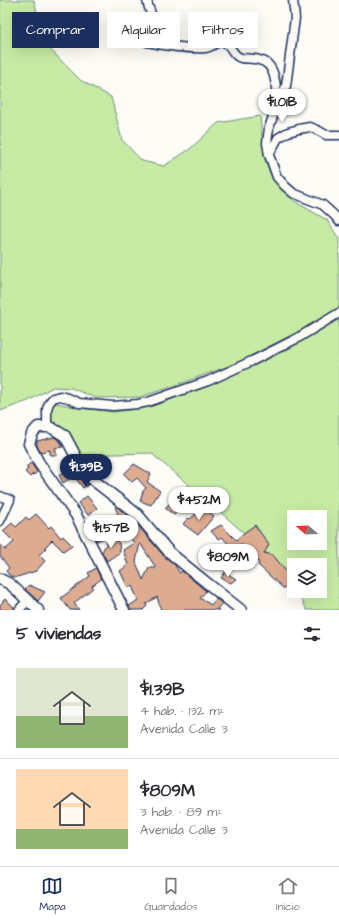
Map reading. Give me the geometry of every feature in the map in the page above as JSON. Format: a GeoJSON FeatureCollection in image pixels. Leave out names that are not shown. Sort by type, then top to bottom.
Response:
{"type":"FeatureCollection","features":[{"type":"Feature","properties":{"kind":"street"},"geometry":{"type":"LineString","coordinates":[[147,0],[147,4],[154,20],[153,26],[143,32],[141,36],[142,40],[183,48],[208,48],[221,42],[226,43],[234,54],[240,58],[261,60],[268,64],[276,80],[277,105]]}},
{"type":"Feature","properties":{"kind":"street"},"geometry":{"type":"LineString","coordinates":[[293,0],[295,18],[286,86],[277,105],[269,128],[267,143],[269,155],[277,177],[293,193],[323,205],[339,221]]}},
{"type":"Feature","properties":{"kind":"street"},"geometry":{"type":"LineString","coordinates":[[269,155],[278,138],[288,132],[310,127],[326,135],[339,135]]}},
{"type":"Feature","properties":{"kind":"street"},"geometry":{"type":"LineString","coordinates":[[47,427],[47,409],[53,398],[60,396],[79,403],[113,406],[148,402],[208,381],[252,362],[296,339],[339,313]]}},
{"type":"Feature","properties":{"kind":"street"},"geometry":{"type":"LineString","coordinates":[[124,610],[76,515],[39,463],[29,444],[32,434],[38,428],[52,428],[65,436],[82,468],[88,476],[138,515],[170,552],[241,610]]}},
{"type":"Feature","properties":{"kind":"street"},"geometry":{"type":"LineString","coordinates":[[0,496],[10,500],[0,521]]}},
{"type":"Feature","properties":{"kind":"street"},"geometry":{"type":"LineString","coordinates":[[0,579],[10,584],[38,610]]}},
{"type":"Feature","properties":{"kind":"street"},"geometry":{"type":"LineString","coordinates":[[19,610],[28,600]]}},
{"type":"Feature","properties":{"kind":"green space"},"geometry":{"type":"Polygon","coordinates":[[[0,0],[34,0],[37,12],[12,12],[12,48],[49,48],[80,80],[111,97],[122,140],[142,161],[164,166],[190,149],[218,123],[260,116],[264,155],[270,173],[278,185],[294,201],[327,220],[339,239],[339,308],[303,329],[237,363],[140,397],[96,398],[71,388],[53,387],[28,401],[0,411],[0,0]]]}},
{"type":"Feature","properties":{"kind":"green space"},"geometry":{"type":"Polygon","coordinates":[[[339,318],[339,610],[307,610],[301,598],[327,598],[327,558],[287,558],[287,572],[151,453],[79,455],[64,430],[50,422],[51,406],[57,403],[79,408],[114,412],[149,407],[197,390],[265,360],[321,330],[339,318]]]}},
{"type":"Feature","properties":{"kind":"building"},"geometry":{"type":"Polygon","coordinates":[[[54,437],[60,441],[63,447],[55,448],[57,455],[50,455],[50,450],[41,452],[37,446],[37,441],[54,437]]]}},
{"type":"Feature","properties":{"kind":"building"},"geometry":{"type":"Polygon","coordinates":[[[31,463],[37,472],[30,477],[25,472],[28,469],[26,467],[31,463]]]}},
{"type":"Feature","properties":{"kind":"building"},"geometry":{"type":"Polygon","coordinates":[[[134,464],[151,474],[147,482],[160,491],[151,505],[140,501],[143,491],[146,488],[137,478],[132,482],[124,474],[134,464]]]}},
{"type":"Feature","properties":{"kind":"building"},"geometry":{"type":"Polygon","coordinates":[[[74,466],[88,485],[83,488],[74,476],[63,483],[59,475],[67,470],[68,472],[74,466]]]}},
{"type":"Feature","properties":{"kind":"building"},"geometry":{"type":"Polygon","coordinates":[[[181,487],[193,495],[187,501],[177,494],[181,487]]]}},
{"type":"Feature","properties":{"kind":"building"},"geometry":{"type":"Polygon","coordinates":[[[87,496],[97,508],[88,515],[78,503],[87,496]]]}},
{"type":"Feature","properties":{"kind":"building"},"geometry":{"type":"Polygon","coordinates":[[[170,503],[178,511],[174,515],[165,508],[170,503]]]}},
{"type":"Feature","properties":{"kind":"building"},"geometry":{"type":"Polygon","coordinates":[[[116,506],[133,520],[164,556],[174,564],[180,573],[182,571],[206,591],[200,598],[211,605],[216,599],[222,603],[217,609],[219,610],[161,610],[157,597],[146,604],[147,606],[143,610],[130,610],[129,606],[138,600],[132,586],[128,588],[120,571],[128,565],[123,550],[134,543],[122,524],[115,507],[116,506]],[[140,543],[136,562],[143,580],[149,568],[156,568],[140,543]]]}},
{"type":"Feature","properties":{"kind":"building"},"geometry":{"type":"Polygon","coordinates":[[[203,508],[214,516],[198,535],[183,524],[188,518],[190,519],[203,508]]]}},
{"type":"Feature","properties":{"kind":"building"},"geometry":{"type":"Polygon","coordinates":[[[36,514],[49,528],[51,526],[61,538],[63,536],[72,545],[63,551],[52,540],[39,555],[45,561],[36,571],[14,578],[6,571],[9,568],[0,556],[0,544],[5,550],[14,542],[3,531],[12,523],[16,527],[26,517],[29,520],[36,514]]]}},
{"type":"Feature","properties":{"kind":"building"},"geometry":{"type":"Polygon","coordinates":[[[221,525],[236,540],[255,525],[269,545],[264,553],[273,555],[287,573],[287,588],[283,588],[258,565],[259,563],[241,544],[233,549],[222,537],[218,539],[211,531],[221,525]]]}},
{"type":"Feature","properties":{"kind":"building"},"geometry":{"type":"Polygon","coordinates":[[[104,527],[108,536],[97,541],[93,533],[104,527]]]}},
{"type":"Feature","properties":{"kind":"building"},"geometry":{"type":"Polygon","coordinates":[[[109,538],[110,540],[113,538],[119,543],[120,552],[107,561],[102,552],[109,538]]]}},
{"type":"Feature","properties":{"kind":"building"},"geometry":{"type":"Polygon","coordinates":[[[96,568],[101,579],[92,586],[93,588],[74,603],[79,610],[70,610],[61,598],[90,576],[88,573],[96,568]]]}},
{"type":"Feature","properties":{"kind":"building"},"geometry":{"type":"Polygon","coordinates":[[[225,572],[236,579],[231,583],[221,578],[225,572]]]}},
{"type":"Feature","properties":{"kind":"building"},"geometry":{"type":"Polygon","coordinates":[[[29,585],[45,592],[38,601],[25,589],[29,585]]]}},
{"type":"Feature","properties":{"kind":"building"},"geometry":{"type":"Polygon","coordinates":[[[5,599],[14,607],[14,610],[0,610],[0,605],[5,599]]]}}]}
